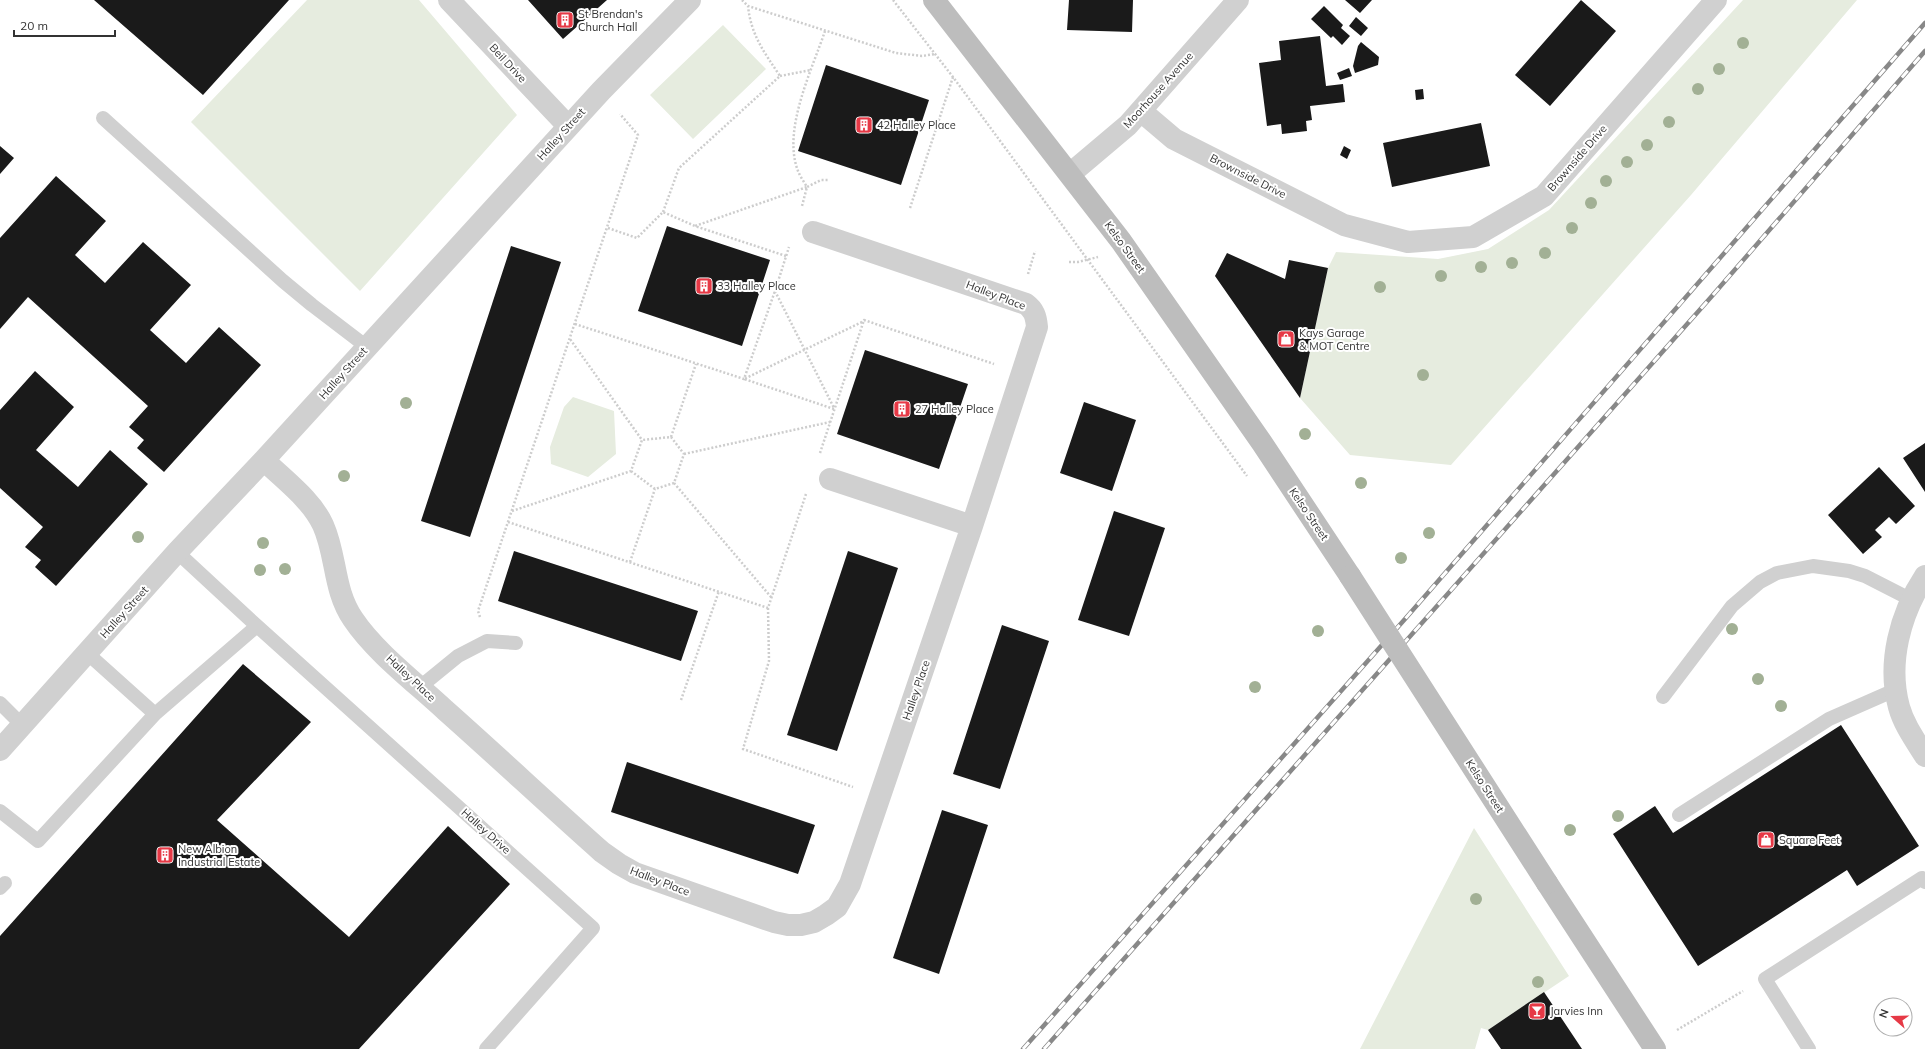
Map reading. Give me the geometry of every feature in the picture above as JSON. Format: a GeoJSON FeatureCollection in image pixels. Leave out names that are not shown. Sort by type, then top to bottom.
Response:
{"type":"FeatureCollection","features":[{"type":"Feature","properties":{"kind":"street","name":"Beil Drive"},"geometry":{"type":"LineString","coordinates":[[449,0],[568,126]]}},
{"type":"Feature","properties":{"kind":"street","name":"Halley Street"},"geometry":{"type":"LineString","coordinates":[[0,750],[177,552],[264,460],[601,90],[690,0]]}},
{"type":"Feature","properties":{"kind":"street","name":"Kelso Street"},"geometry":{"type":"LineString","coordinates":[[934,0],[1070,174],[1160,296],[1257,436],[1350,576],[1654,1047]]}},
{"type":"Feature","properties":{"kind":"street","name":"Moorhouse Avenue"},"geometry":{"type":"LineString","coordinates":[[1070,174],[1128,125],[1238,0]]}},
{"type":"Feature","properties":{"kind":"street","name":"Brownside Drive"},"geometry":{"type":"LineString","coordinates":[[1141,111],[1174,139],[1344,225],[1408,242],[1473,237],[1544,196],[1716,0]]}},
{"type":"Feature","properties":{"kind":"street","name":"Halley Place"},"geometry":{"type":"LineString","coordinates":[[264,460],[301,495],[323,525],[337,584],[344,604],[353,619],[372,641],[420,687],[584,836],[619,864],[652,880],[774,922],[801,925],[814,922],[837,907],[850,884],[1035,338],[1036,317],[1031,308],[1019,301],[813,232]]}},
{"type":"Feature","properties":{"kind":"street"},"geometry":{"type":"LineString","coordinates":[[830,479],[972,526]]}},
{"type":"Feature","properties":{"kind":"street"},"geometry":{"type":"LineString","coordinates":[[1925,576],[1902,622],[1896,649],[1896,690],[1899,708],[1906,726],[1925,756]]}},
{"type":"Feature","properties":{"kind":"lane"},"geometry":{"type":"LineString","coordinates":[[103,118],[282,281],[312,306],[367,347]]}},
{"type":"Feature","properties":{"kind":"lane"},"geometry":{"type":"LineString","coordinates":[[0,810],[38,841],[155,714],[257,626],[177,552]]}},
{"type":"Feature","properties":{"kind":"lane"},"geometry":{"type":"LineString","coordinates":[[1663,697],[1732,606],[1760,582],[1777,573],[1813,566],[1849,571],[1865,576],[1912,600]]}},
{"type":"Feature","properties":{"kind":"lane","name":"Halley Drive"},"geometry":{"type":"LineString","coordinates":[[257,626],[593,928],[486,1049]]}},
{"type":"Feature","properties":{"kind":"lane"},"geometry":{"type":"LineString","coordinates":[[420,687],[458,656],[487,641],[516,643]]}},
{"type":"Feature","properties":{"kind":"lane"},"geometry":{"type":"LineString","coordinates":[[87,653],[155,714]]}},
{"type":"Feature","properties":{"kind":"lane"},"geometry":{"type":"LineString","coordinates":[[1679,815],[1829,719],[1896,690]]}},
{"type":"Feature","properties":{"kind":"lane"},"geometry":{"type":"LineString","coordinates":[[0,703],[22,725]]}},
{"type":"Feature","properties":{"kind":"lane"},"geometry":{"type":"LineString","coordinates":[[1809,1049],[1765,979],[1922,878],[1925,882]]}},
{"type":"Feature","properties":{"kind":"path"},"geometry":{"type":"LineString","coordinates":[[742,0],[748,6],[896,53],[922,56],[970,45]]}},
{"type":"Feature","properties":{"kind":"path"},"geometry":{"type":"LineString","coordinates":[[892,0],[953,77],[1247,477]]}},
{"type":"Feature","properties":{"kind":"path"},"geometry":{"type":"LineString","coordinates":[[748,6],[750,23],[756,38],[780,76]]}},
{"type":"Feature","properties":{"kind":"path"},"geometry":{"type":"LineString","coordinates":[[799,213],[807,187],[798,171],[795,156],[794,137],[797,114],[825,30]]}},
{"type":"Feature","properties":{"kind":"path"},"geometry":{"type":"LineString","coordinates":[[910,208],[953,77],[970,45]]}},
{"type":"Feature","properties":{"kind":"path"},"geometry":{"type":"LineString","coordinates":[[608,228],[637,238],[664,212],[679,168],[780,76],[812,70]]}},
{"type":"Feature","properties":{"kind":"path"},"geometry":{"type":"LineString","coordinates":[[487,641],[478,611],[638,135],[601,90]]}},
{"type":"Feature","properties":{"kind":"path"},"geometry":{"type":"LineString","coordinates":[[695,226],[807,187],[821,180],[828,180]]}},
{"type":"Feature","properties":{"kind":"path"},"geometry":{"type":"LineString","coordinates":[[664,212],[695,226],[786,256]]}},
{"type":"Feature","properties":{"kind":"path"},"geometry":{"type":"LineString","coordinates":[[744,379],[790,244]]}},
{"type":"Feature","properties":{"kind":"path"},"geometry":{"type":"LineString","coordinates":[[775,291],[834,408]]}},
{"type":"Feature","properties":{"kind":"path"},"geometry":{"type":"LineString","coordinates":[[744,379],[864,320],[997,365]]}},
{"type":"Feature","properties":{"kind":"path"},"geometry":{"type":"LineString","coordinates":[[818,459],[864,320]]}},
{"type":"Feature","properties":{"kind":"path"},"geometry":{"type":"LineString","coordinates":[[575,324],[834,408]]}},
{"type":"Feature","properties":{"kind":"path"},"geometry":{"type":"LineString","coordinates":[[570,338],[642,440]]}},
{"type":"Feature","properties":{"kind":"path"},"geometry":{"type":"LineString","coordinates":[[671,437],[696,364]]}},
{"type":"Feature","properties":{"kind":"path"},"geometry":{"type":"LineString","coordinates":[[684,454],[830,422]]}},
{"type":"Feature","properties":{"kind":"path"},"geometry":{"type":"LineString","coordinates":[[642,440],[671,437]]}},
{"type":"Feature","properties":{"kind":"path"},"geometry":{"type":"LineString","coordinates":[[671,437],[684,454]]}},
{"type":"Feature","properties":{"kind":"path"},"geometry":{"type":"LineString","coordinates":[[631,471],[642,440]]}},
{"type":"Feature","properties":{"kind":"path"},"geometry":{"type":"LineString","coordinates":[[674,483],[684,454]]}},
{"type":"Feature","properties":{"kind":"path"},"geometry":{"type":"LineString","coordinates":[[512,511],[631,471]]}},
{"type":"Feature","properties":{"kind":"path"},"geometry":{"type":"LineString","coordinates":[[631,471],[655,489]]}},
{"type":"Feature","properties":{"kind":"path"},"geometry":{"type":"LineString","coordinates":[[655,489],[674,483]]}},
{"type":"Feature","properties":{"kind":"path"},"geometry":{"type":"LineString","coordinates":[[674,483],[771,597]]}},
{"type":"Feature","properties":{"kind":"path"},"geometry":{"type":"LineString","coordinates":[[808,488],[768,608],[770,661],[743,749],[880,796]]}},
{"type":"Feature","properties":{"kind":"path"},"geometry":{"type":"LineString","coordinates":[[630,562],[655,489]]}},
{"type":"Feature","properties":{"kind":"path"},"geometry":{"type":"LineString","coordinates":[[508,522],[768,608]]}},
{"type":"Feature","properties":{"kind":"path"},"geometry":{"type":"LineString","coordinates":[[681,700],[719,591]]}},
{"type":"Feature","properties":{"kind":"path"},"geometry":{"type":"LineString","coordinates":[[1654,1047],[1715,1006],[1765,979]]}},
{"type":"Feature","properties":{"kind":"shaded area"},"geometry":{"type":"Polygon","coordinates":[[[307,0],[419,0],[517,115],[360,291],[191,122],[307,0]]]}},
{"type":"Feature","properties":{"kind":"shaded area"},"geometry":{"type":"Polygon","coordinates":[[[1743,0],[1857,0],[1691,195],[1451,465],[1350,455],[1300,398],[1328,268],[1336,252],[1438,259],[1488,249],[1549,210],[1743,0]]]}},
{"type":"Feature","properties":{"kind":"shaded area"},"geometry":{"type":"Polygon","coordinates":[[[723,25],[766,69],[693,139],[650,95],[723,25]]]}},
{"type":"Feature","properties":{"kind":"shaded area"},"geometry":{"type":"Polygon","coordinates":[[[573,397],[614,411],[616,454],[588,477],[551,464],[550,447],[564,407],[573,397]]]}},
{"type":"Feature","properties":{"kind":"shaded area"},"geometry":{"type":"Polygon","coordinates":[[[1474,828],[1569,976],[1488,1030],[1481,1028],[1475,1049],[1360,1049],[1474,828]]]}},
{"type":"Feature","properties":{"kind":"building"},"geometry":{"type":"Polygon","coordinates":[[[94,0],[289,0],[203,95],[94,0]]]}},
{"type":"Feature","properties":{"kind":"building","name":"St Brendan's Church Hall"},"geometry":{"type":"Polygon","coordinates":[[[528,0],[607,0],[563,39],[528,0]]]}},
{"type":"Feature","properties":{"kind":"building"},"geometry":{"type":"Polygon","coordinates":[[[1069,0],[1133,0],[1132,32],[1067,30],[1069,0]]]}},
{"type":"Feature","properties":{"kind":"building"},"geometry":{"type":"Polygon","coordinates":[[[1345,0],[1372,0],[1360,13],[1345,0]]]}},
{"type":"Feature","properties":{"kind":"building"},"geometry":{"type":"Polygon","coordinates":[[[1581,0],[1616,31],[1550,106],[1515,75],[1581,0]]]}},
{"type":"Feature","properties":{"kind":"building"},"geometry":{"type":"Polygon","coordinates":[[[1324,6],[1343,25],[1341,28],[1350,36],[1342,45],[1333,36],[1331,38],[1311,19],[1324,6]]]}},
{"type":"Feature","properties":{"kind":"building"},"geometry":{"type":"Polygon","coordinates":[[[1356,17],[1368,28],[1361,36],[1349,26],[1356,17]]]}},
{"type":"Feature","properties":{"kind":"building"},"geometry":{"type":"Polygon","coordinates":[[[1320,36],[1326,86],[1343,84],[1345,102],[1310,106],[1312,120],[1306,121],[1307,131],[1282,134],[1281,124],[1267,126],[1259,63],[1281,60],[1279,41],[1320,36]]]}},
{"type":"Feature","properties":{"kind":"building"},"geometry":{"type":"Polygon","coordinates":[[[1361,42],[1379,57],[1378,65],[1355,73],[1353,66],[1358,46],[1361,42]]]}},
{"type":"Feature","properties":{"kind":"building","name":"42 Halley Place"},"geometry":{"type":"Polygon","coordinates":[[[826,65],[929,100],[901,185],[798,151],[826,65]]]}},
{"type":"Feature","properties":{"kind":"building"},"geometry":{"type":"Polygon","coordinates":[[[1349,68],[1352,76],[1340,80],[1337,73],[1349,68]]]}},
{"type":"Feature","properties":{"kind":"building"},"geometry":{"type":"Polygon","coordinates":[[[1423,89],[1424,99],[1416,100],[1415,90],[1423,89]]]}},
{"type":"Feature","properties":{"kind":"building"},"geometry":{"type":"Polygon","coordinates":[[[1481,123],[1490,166],[1392,187],[1383,143],[1481,123]]]}},
{"type":"Feature","properties":{"kind":"building"},"geometry":{"type":"Polygon","coordinates":[[[0,146],[14,158],[0,174],[0,146]]]}},
{"type":"Feature","properties":{"kind":"building"},"geometry":{"type":"Polygon","coordinates":[[[1344,146],[1351,150],[1347,159],[1340,155],[1344,146]]]}},
{"type":"Feature","properties":{"kind":"building"},"geometry":{"type":"Polygon","coordinates":[[[56,176],[106,221],[75,255],[105,283],[143,242],[191,285],[150,330],[186,363],[219,327],[261,365],[164,472],[137,448],[144,440],[129,427],[148,406],[28,297],[0,329],[0,238],[56,176]]]}},
{"type":"Feature","properties":{"kind":"building","name":"33 Halley Place"},"geometry":{"type":"Polygon","coordinates":[[[667,226],[770,260],[742,346],[638,311],[667,226]]]}},
{"type":"Feature","properties":{"kind":"building"},"geometry":{"type":"Polygon","coordinates":[[[511,246],[561,262],[470,537],[421,521],[511,246]]]}},
{"type":"Feature","properties":{"kind":"building","name":"Kays Garage & MOT Centre"},"geometry":{"type":"Polygon","coordinates":[[[1227,253],[1285,279],[1289,260],[1328,268],[1300,398],[1215,276],[1227,253]]]}},
{"type":"Feature","properties":{"kind":"building","name":"27 Halley Place"},"geometry":{"type":"Polygon","coordinates":[[[865,350],[968,384],[939,469],[837,434],[865,350]]]}},
{"type":"Feature","properties":{"kind":"building"},"geometry":{"type":"Polygon","coordinates":[[[35,371],[74,407],[36,450],[78,487],[110,450],[148,484],[56,586],[35,567],[41,560],[25,547],[43,527],[0,488],[0,410],[35,371]]]}},
{"type":"Feature","properties":{"kind":"building"},"geometry":{"type":"Polygon","coordinates":[[[1084,402],[1136,420],[1112,491],[1060,473],[1084,402]]]}},
{"type":"Feature","properties":{"kind":"building"},"geometry":{"type":"Polygon","coordinates":[[[1925,443],[1925,492],[1903,458],[1925,443]]]}},
{"type":"Feature","properties":{"kind":"building"},"geometry":{"type":"Polygon","coordinates":[[[1879,467],[1915,506],[1896,524],[1889,517],[1875,530],[1882,537],[1863,554],[1828,515],[1879,467]]]}},
{"type":"Feature","properties":{"kind":"building"},"geometry":{"type":"Polygon","coordinates":[[[1114,511],[1165,528],[1129,636],[1078,620],[1114,511]]]}},
{"type":"Feature","properties":{"kind":"building"},"geometry":{"type":"Polygon","coordinates":[[[514,551],[698,611],[681,661],[498,601],[514,551]]]}},
{"type":"Feature","properties":{"kind":"building"},"geometry":{"type":"Polygon","coordinates":[[[848,551],[898,568],[837,751],[787,735],[848,551]]]}},
{"type":"Feature","properties":{"kind":"building"},"geometry":{"type":"Polygon","coordinates":[[[1002,625],[1049,641],[1000,789],[953,774],[1002,625]]]}},
{"type":"Feature","properties":{"kind":"building","name":"New Albion Industrial Estate"},"geometry":{"type":"Polygon","coordinates":[[[243,664],[311,722],[217,820],[349,937],[448,826],[510,884],[359,1049],[0,1049],[0,936],[243,664]]]}},
{"type":"Feature","properties":{"kind":"building","name":"Square Feet"},"geometry":{"type":"Polygon","coordinates":[[[1841,725],[1919,846],[1857,886],[1847,870],[1698,966],[1613,834],[1655,806],[1673,833],[1841,725]]]}},
{"type":"Feature","properties":{"kind":"building"},"geometry":{"type":"Polygon","coordinates":[[[627,762],[815,825],[798,874],[611,812],[627,762]]]}},
{"type":"Feature","properties":{"kind":"building"},"geometry":{"type":"Polygon","coordinates":[[[942,810],[988,825],[939,974],[893,958],[942,810]]]}},
{"type":"Feature","properties":{"kind":"building","name":"Jarvies Inn"},"geometry":{"type":"Polygon","coordinates":[[[1544,992],[1582,1049],[1501,1049],[1488,1030],[1544,992]]]}},
{"type":"Feature","properties":{"kind":"railway"},"geometry":{"type":"LineString","coordinates":[[1023,1049],[1405,619],[1925,23]]}},
{"type":"Feature","properties":{"kind":"railway"},"geometry":{"type":"LineString","coordinates":[[1044,1049],[1712,296],[1925,51]]}},
{"type":"Feature","properties":{"kind":"place","name":"St Brendan's Church Hall"},"geometry":{"type":"Point","coordinates":[565,20]}},
{"type":"Feature","properties":{"kind":"place","name":"42 Halley Place"},"geometry":{"type":"Point","coordinates":[864,125]}},
{"type":"Feature","properties":{"kind":"place","name":"33 Halley Place"},"geometry":{"type":"Point","coordinates":[704,286]}},
{"type":"Feature","properties":{"kind":"place","name":"Kays Garage & MOT Centre"},"geometry":{"type":"Point","coordinates":[1286,339]}},
{"type":"Feature","properties":{"kind":"place","name":"27 Halley Place"},"geometry":{"type":"Point","coordinates":[902,409]}},
{"type":"Feature","properties":{"kind":"place","name":"Square Feet"},"geometry":{"type":"Point","coordinates":[1766,840]}},
{"type":"Feature","properties":{"kind":"place","name":"New Albion Industrial Estate"},"geometry":{"type":"Point","coordinates":[165,855]}},
{"type":"Feature","properties":{"kind":"place","name":"Jarvies Inn"},"geometry":{"type":"Point","coordinates":[1537,1011]}}]}
